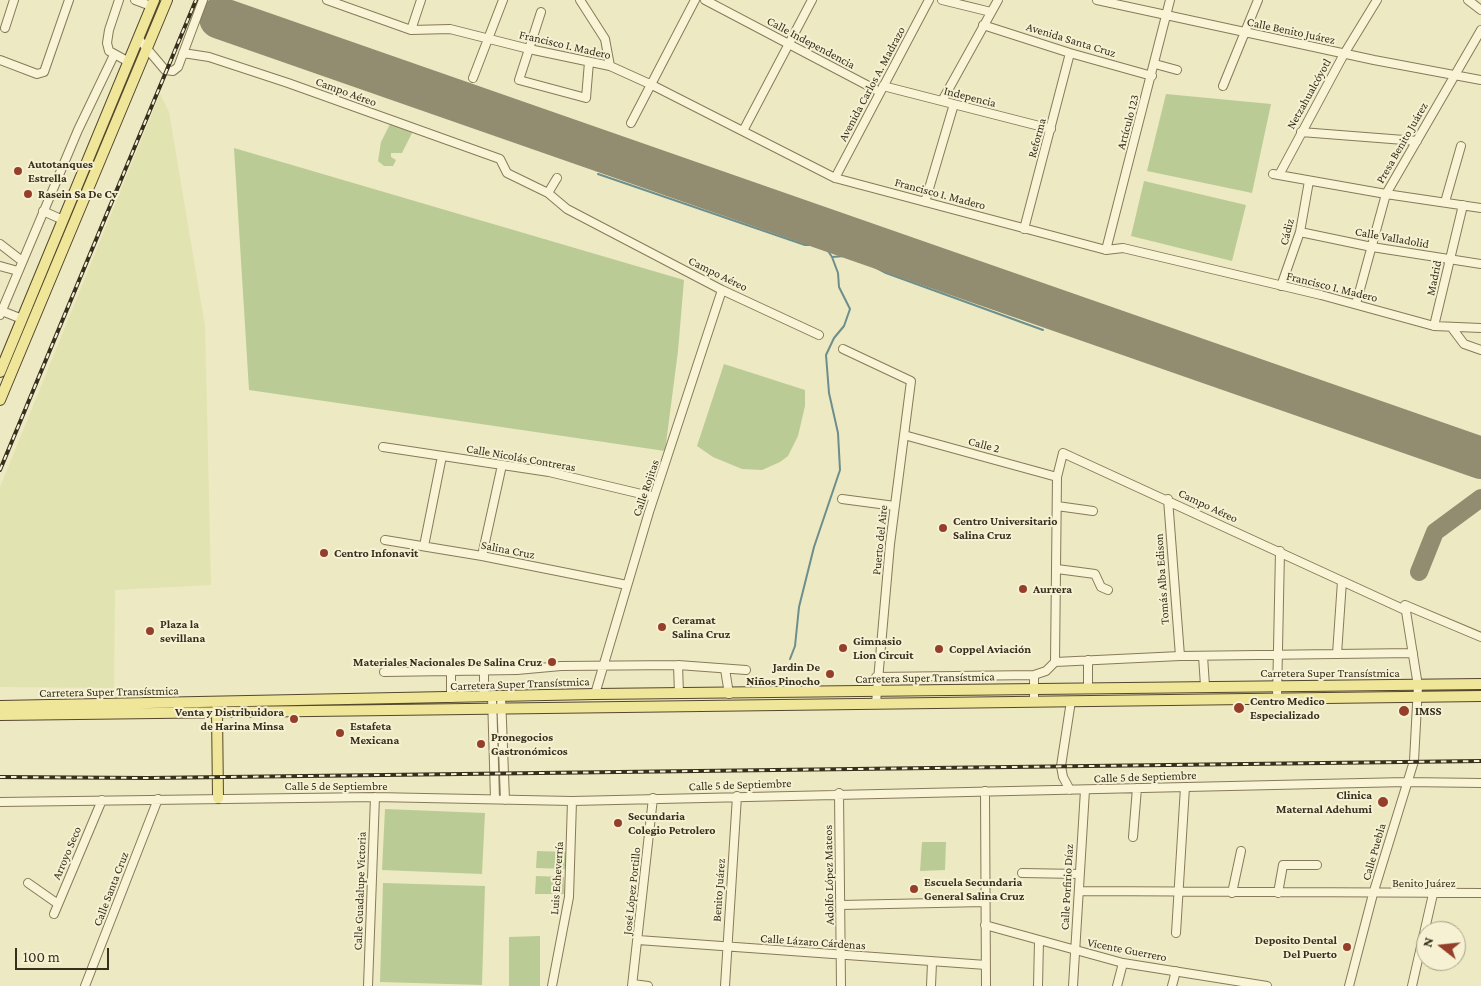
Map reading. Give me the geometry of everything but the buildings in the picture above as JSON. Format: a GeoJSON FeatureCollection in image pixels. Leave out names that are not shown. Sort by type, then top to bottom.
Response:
{"type":"FeatureCollection","features":[{"type":"Feature","properties":{"kind":"main road"},"geometry":{"type":"LineString","coordinates":[[0,400],[167,0]]}},
{"type":"Feature","properties":{"kind":"main road"},"geometry":{"type":"LineString","coordinates":[[0,372],[152,3]]}},
{"type":"Feature","properties":{"kind":"main road","name":"Carretera Super Transístmica"},"geometry":{"type":"LineString","coordinates":[[0,706],[497,708],[1034,702],[1277,698],[1418,691],[1481,684]]}},
{"type":"Feature","properties":{"kind":"main road","name":"Carretera Super Transístmica"},"geometry":{"type":"LineString","coordinates":[[218,707],[492,696],[729,694],[1088,687],[1277,686],[1418,691],[1481,696]]}},
{"type":"Feature","properties":{"kind":"main road"},"geometry":{"type":"LineString","coordinates":[[0,715],[218,707],[218,798]]}},
{"type":"Feature","properties":{"kind":"street"},"geometry":{"type":"LineString","coordinates":[[5,28],[14,0]]}},
{"type":"Feature","properties":{"kind":"street"},"geometry":{"type":"LineString","coordinates":[[0,60],[41,74],[44,72],[70,0]]}},
{"type":"Feature","properties":{"kind":"street"},"geometry":{"type":"LineString","coordinates":[[119,0],[109,30],[107,43],[109,51],[129,62]]}},
{"type":"Feature","properties":{"kind":"street"},"geometry":{"type":"LineString","coordinates":[[138,38],[168,71],[173,71],[178,67],[204,0]]}},
{"type":"Feature","properties":{"kind":"street"},"geometry":{"type":"LineString","coordinates":[[330,1],[411,30],[421,0]]}},
{"type":"Feature","properties":{"kind":"street"},"geometry":{"type":"LineString","coordinates":[[473,78],[503,0]]}},
{"type":"Feature","properties":{"kind":"street"},"geometry":{"type":"LineString","coordinates":[[580,0],[604,39],[610,66]]}},
{"type":"Feature","properties":{"kind":"street"},"geometry":{"type":"LineString","coordinates":[[631,123],[695,0]]}},
{"type":"Feature","properties":{"kind":"street","name":"Calle Independencia"},"geometry":{"type":"LineString","coordinates":[[705,0],[881,89]]}},
{"type":"Feature","properties":{"kind":"street"},"geometry":{"type":"LineString","coordinates":[[743,131],[812,0]]}},
{"type":"Feature","properties":{"kind":"street","name":"Avenida Carlos A. Madrazo"},"geometry":{"type":"LineString","coordinates":[[836,178],[928,0]]}},
{"type":"Feature","properties":{"kind":"street"},"geometry":{"type":"LineString","coordinates":[[942,0],[991,12]]}},
{"type":"Feature","properties":{"kind":"street"},"geometry":{"type":"LineString","coordinates":[[942,101],[998,0]]}},
{"type":"Feature","properties":{"kind":"street","name":"Calle Benito Juárez"},"geometry":{"type":"LineString","coordinates":[[1097,0],[1344,54],[1481,80]]}},
{"type":"Feature","properties":{"kind":"street","name":"Artículo 123"},"geometry":{"type":"LineString","coordinates":[[1106,250],[1170,0]]}},
{"type":"Feature","properties":{"kind":"street"},"geometry":{"type":"LineString","coordinates":[[1224,86],[1258,0]]}},
{"type":"Feature","properties":{"kind":"street","name":"Netzahualcóyotl"},"geometry":{"type":"LineString","coordinates":[[1309,181],[1276,174],[1377,0]]}},
{"type":"Feature","properties":{"kind":"street"},"geometry":{"type":"LineString","coordinates":[[1468,0],[1481,10]]}},
{"type":"Feature","properties":{"kind":"street"},"geometry":{"type":"LineString","coordinates":[[138,1],[152,3]]}},
{"type":"Feature","properties":{"kind":"street"},"geometry":{"type":"LineString","coordinates":[[541,12],[519,80],[584,99],[588,96],[589,62]]}},
{"type":"Feature","properties":{"kind":"street","name":"Avenida Santa Cruz"},"geometry":{"type":"LineString","coordinates":[[984,25],[1070,53],[1152,76]]}},
{"type":"Feature","properties":{"kind":"street","name":"Francisco I. Madero"},"geometry":{"type":"LineString","coordinates":[[411,30],[441,28],[610,66],[652,84],[836,178],[1106,250],[1123,248],[1356,304],[1434,326],[1481,328]]}},
{"type":"Feature","properties":{"kind":"street","name":"Presa Benito Juárez"},"geometry":{"type":"LineString","coordinates":[[1356,304],[1386,194],[1481,30]]}},
{"type":"Feature","properties":{"kind":"street","name":"Campo Aéreo"},"geometry":{"type":"LineString","coordinates":[[183,53],[209,57],[288,83],[500,159],[507,173],[548,193],[567,209],[722,290],[819,335]]}},
{"type":"Feature","properties":{"kind":"street","name":"Reforma"},"geometry":{"type":"LineString","coordinates":[[1024,228],[1070,53]]}},
{"type":"Feature","properties":{"kind":"street"},"geometry":{"type":"LineString","coordinates":[[22,319],[1,313],[78,130],[114,55]]}},
{"type":"Feature","properties":{"kind":"street"},"geometry":{"type":"LineString","coordinates":[[1155,64],[1177,70]]}},
{"type":"Feature","properties":{"kind":"street","name":"Indepencia"},"geometry":{"type":"LineString","coordinates":[[881,89],[942,101],[1051,129]]}},
{"type":"Feature","properties":{"kind":"street"},"geometry":{"type":"LineString","coordinates":[[925,202],[954,104]]}},
{"type":"Feature","properties":{"kind":"street"},"geometry":{"type":"LineString","coordinates":[[1301,132],[1417,141]]}},
{"type":"Feature","properties":{"kind":"street"},"geometry":{"type":"LineString","coordinates":[[1446,202],[1461,146]]}},
{"type":"Feature","properties":{"kind":"street"},"geometry":{"type":"LineString","coordinates":[[548,193],[558,178]]}},
{"type":"Feature","properties":{"kind":"street"},"geometry":{"type":"LineString","coordinates":[[1309,181],[1481,208]]}},
{"type":"Feature","properties":{"kind":"street","name":"Cádiz"},"geometry":{"type":"LineString","coordinates":[[1281,286],[1300,232],[1309,181]]}},
{"type":"Feature","properties":{"kind":"street","name":"Madrid"},"geometry":{"type":"LineString","coordinates":[[1434,326],[1463,205]]}},
{"type":"Feature","properties":{"kind":"street"},"geometry":{"type":"LineString","coordinates":[[43,211],[63,220]]}},
{"type":"Feature","properties":{"kind":"street","name":"Calle Valladolid"},"geometry":{"type":"LineString","coordinates":[[1300,232],[1372,247],[1481,264]]}},
{"type":"Feature","properties":{"kind":"street"},"geometry":{"type":"LineString","coordinates":[[0,244],[22,261]]}},
{"type":"Feature","properties":{"kind":"street"},"geometry":{"type":"LineString","coordinates":[[0,266],[18,270]]}},
{"type":"Feature","properties":{"kind":"street","name":"Calle Rojitas"},"geometry":{"type":"LineString","coordinates":[[595,694],[654,497],[722,290]]}},
{"type":"Feature","properties":{"kind":"street"},"geometry":{"type":"LineString","coordinates":[[1452,328],[1464,344],[1481,350]]}},
{"type":"Feature","properties":{"kind":"street","name":"Puerto del Aire"},"geometry":{"type":"LineString","coordinates":[[843,350],[911,381],[876,677],[876,703]]}},
{"type":"Feature","properties":{"kind":"street","name":"Calle 2"},"geometry":{"type":"LineString","coordinates":[[904,435],[1057,477]]}},
{"type":"Feature","properties":{"kind":"street","name":"Calle Nicolás Contreras"},"geometry":{"type":"LineString","coordinates":[[382,447],[549,472],[654,497]]}},
{"type":"Feature","properties":{"kind":"street","name":"Campo Aéreo"},"geometry":{"type":"LineString","coordinates":[[1057,477],[1063,453],[1280,551],[1342,582],[1481,637]]}},
{"type":"Feature","properties":{"kind":"street"},"geometry":{"type":"LineString","coordinates":[[424,546],[442,456]]}},
{"type":"Feature","properties":{"kind":"street"},"geometry":{"type":"LineString","coordinates":[[482,556],[502,465]]}},
{"type":"Feature","properties":{"kind":"street"},"geometry":{"type":"LineString","coordinates":[[1055,662],[1057,477]]}},
{"type":"Feature","properties":{"kind":"street"},"geometry":{"type":"LineString","coordinates":[[842,499],[895,506]]}},
{"type":"Feature","properties":{"kind":"street","name":"Tomás Alba Edison"},"geometry":{"type":"LineString","coordinates":[[1168,500],[1180,656]]}},
{"type":"Feature","properties":{"kind":"street"},"geometry":{"type":"LineString","coordinates":[[1057,506],[1094,511]]}},
{"type":"Feature","properties":{"kind":"street","name":"Salina Cruz"},"geometry":{"type":"LineString","coordinates":[[385,540],[482,556],[627,585]]}},
{"type":"Feature","properties":{"kind":"street"},"geometry":{"type":"LineString","coordinates":[[1277,698],[1280,551]]}},
{"type":"Feature","properties":{"kind":"street"},"geometry":{"type":"LineString","coordinates":[[1057,569],[1095,574],[1101,587],[1108,590]]}},
{"type":"Feature","properties":{"kind":"street"},"geometry":{"type":"LineString","coordinates":[[1337,654],[1342,582]]}},
{"type":"Feature","properties":{"kind":"street","name":"Calle Puebla"},"geometry":{"type":"LineString","coordinates":[[1349,986],[1373,894],[1414,761],[1418,691],[1405,608]]}},
{"type":"Feature","properties":{"kind":"street"},"geometry":{"type":"LineString","coordinates":[[876,677],[1034,674],[1046,671],[1055,662],[1088,660],[1180,656],[1413,653]]}},
{"type":"Feature","properties":{"kind":"street"},"geometry":{"type":"LineString","coordinates":[[1203,656],[1205,686]]}},
{"type":"Feature","properties":{"kind":"street"},"geometry":{"type":"LineString","coordinates":[[1088,660],[1088,687]]}},
{"type":"Feature","properties":{"kind":"street"},"geometry":{"type":"LineString","coordinates":[[678,665],[679,694]]}},
{"type":"Feature","properties":{"kind":"street"},"geometry":{"type":"LineString","coordinates":[[384,672],[561,666],[678,665],[746,670]]}},
{"type":"Feature","properties":{"kind":"street"},"geometry":{"type":"LineString","coordinates":[[725,668],[729,694]]}},
{"type":"Feature","properties":{"kind":"street"},"geometry":{"type":"LineString","coordinates":[[451,670],[451,698]]}},
{"type":"Feature","properties":{"kind":"street"},"geometry":{"type":"LineString","coordinates":[[484,670],[497,708],[505,800]]}},
{"type":"Feature","properties":{"kind":"street"},"geometry":{"type":"LineString","coordinates":[[1034,674],[1034,702]]}},
{"type":"Feature","properties":{"kind":"street"},"geometry":{"type":"LineString","coordinates":[[1070,790],[1063,777],[1061,766],[1071,701]]}},
{"type":"Feature","properties":{"kind":"street"},"geometry":{"type":"LineString","coordinates":[[495,799],[497,708]]}},
{"type":"Feature","properties":{"kind":"street","name":"Calle 5 de Septiembre"},"geometry":{"type":"LineString","coordinates":[[0,802],[375,797],[572,801],[839,793],[1085,790],[1406,782],[1481,783]]}},
{"type":"Feature","properties":{"kind":"street"},"geometry":{"type":"LineString","coordinates":[[1176,933],[1185,787]]}},
{"type":"Feature","properties":{"kind":"street"},"geometry":{"type":"LineString","coordinates":[[1133,837],[1136,788]]}},
{"type":"Feature","properties":{"kind":"street","name":"Calle Porfirio Díaz"},"geometry":{"type":"LineString","coordinates":[[1073,986],[1085,790]]}},
{"type":"Feature","properties":{"kind":"street"},"geometry":{"type":"LineString","coordinates":[[986,791],[986,986]]}},
{"type":"Feature","properties":{"kind":"street","name":"Adolfo López Mateos"},"geometry":{"type":"LineString","coordinates":[[839,793],[841,986]]}},
{"type":"Feature","properties":{"kind":"street","name":"Benito Juárez"},"geometry":{"type":"LineString","coordinates":[[725,986],[736,796]]}},
{"type":"Feature","properties":{"kind":"street","name":"Calle Guadalupe Victoria"},"geometry":{"type":"LineString","coordinates":[[368,986],[375,797]]}},
{"type":"Feature","properties":{"kind":"street","name":"José López Portillo"},"geometry":{"type":"LineString","coordinates":[[632,985],[654,798]]}},
{"type":"Feature","properties":{"kind":"street","name":"Calle Santa Cruz"},"geometry":{"type":"LineString","coordinates":[[86,986],[158,799]]}},
{"type":"Feature","properties":{"kind":"street","name":"Arroyo Seco"},"geometry":{"type":"LineString","coordinates":[[54,914],[102,800]]}},
{"type":"Feature","properties":{"kind":"street","name":"Luis Echeverría"},"geometry":{"type":"LineString","coordinates":[[552,986],[569,896],[572,801]]}},
{"type":"Feature","properties":{"kind":"street"},"geometry":{"type":"LineString","coordinates":[[1232,893],[1241,850]]}},
{"type":"Feature","properties":{"kind":"street"},"geometry":{"type":"LineString","coordinates":[[1278,893],[1283,865],[1317,865]]}},
{"type":"Feature","properties":{"kind":"street"},"geometry":{"type":"LineString","coordinates":[[1022,873],[1079,874]]}},
{"type":"Feature","properties":{"kind":"street"},"geometry":{"type":"LineString","coordinates":[[28,883],[58,904]]}},
{"type":"Feature","properties":{"kind":"street","name":"Benito Juárez"},"geometry":{"type":"LineString","coordinates":[[1079,891],[1373,894],[1481,893]]}},
{"type":"Feature","properties":{"kind":"street"},"geometry":{"type":"LineString","coordinates":[[1412,986],[1433,894]]}},
{"type":"Feature","properties":{"kind":"street"},"geometry":{"type":"LineString","coordinates":[[841,905],[985,902]]}},
{"type":"Feature","properties":{"kind":"street","name":"Vicente Guerrero"},"geometry":{"type":"LineString","coordinates":[[986,925],[1123,963],[1176,971],[1234,983],[1267,986]]}},
{"type":"Feature","properties":{"kind":"street","name":"Calle Lázaro Cárdenas"},"geometry":{"type":"LineString","coordinates":[[638,940],[840,954],[932,963],[986,965]]}},
{"type":"Feature","properties":{"kind":"street"},"geometry":{"type":"LineString","coordinates":[[1038,986],[1039,941]]}},
{"type":"Feature","properties":{"kind":"street"},"geometry":{"type":"LineString","coordinates":[[931,986],[932,963]]}},
{"type":"Feature","properties":{"kind":"street"},"geometry":{"type":"LineString","coordinates":[[1117,986],[1123,963]]}},
{"type":"Feature","properties":{"kind":"street"},"geometry":{"type":"LineString","coordinates":[[1172,986],[1176,971]]}},
{"type":"Feature","properties":{"kind":"street"},"geometry":{"type":"LineString","coordinates":[[632,985],[648,986]]}},
{"type":"Feature","properties":{"kind":"green space"},"geometry":{"type":"Polygon","coordinates":[[[160,94],[169,112],[205,326],[211,585],[115,590],[114,688],[0,687],[0,487],[160,94]]]}},
{"type":"Feature","properties":{"kind":"green space"},"geometry":{"type":"Polygon","coordinates":[[[1166,94],[1271,104],[1252,193],[1147,171],[1166,94]]]}},
{"type":"Feature","properties":{"kind":"green space"},"geometry":{"type":"Polygon","coordinates":[[[390,124],[413,131],[402,153],[391,153],[391,157],[396,160],[393,166],[384,166],[378,161],[381,142],[390,124]]]}},
{"type":"Feature","properties":{"kind":"green space"},"geometry":{"type":"Polygon","coordinates":[[[234,148],[684,280],[678,351],[665,451],[249,390],[234,148]]]}},
{"type":"Feature","properties":{"kind":"green space"},"geometry":{"type":"Polygon","coordinates":[[[1144,181],[1246,205],[1232,261],[1131,236],[1144,181]]]}},
{"type":"Feature","properties":{"kind":"green space"},"geometry":{"type":"Polygon","coordinates":[[[724,364],[805,390],[805,406],[798,436],[788,456],[780,462],[762,470],[742,469],[713,457],[697,446],[724,364]]]}},
{"type":"Feature","properties":{"kind":"green space"},"geometry":{"type":"Polygon","coordinates":[[[385,809],[485,813],[482,874],[382,870],[385,809]]]}},
{"type":"Feature","properties":{"kind":"green space"},"geometry":{"type":"Polygon","coordinates":[[[922,842],[946,842],[945,870],[920,871],[922,842]]]}},
{"type":"Feature","properties":{"kind":"green space"},"geometry":{"type":"Polygon","coordinates":[[[537,851],[567,852],[566,869],[536,868],[537,851]]]}},
{"type":"Feature","properties":{"kind":"green space"},"geometry":{"type":"Polygon","coordinates":[[[536,876],[564,877],[564,894],[535,894],[536,876]]]}},
{"type":"Feature","properties":{"kind":"green space"},"geometry":{"type":"Polygon","coordinates":[[[383,883],[485,886],[482,985],[380,982],[383,883]]]}},
{"type":"Feature","properties":{"kind":"green space"},"geometry":{"type":"Polygon","coordinates":[[[540,936],[540,986],[509,986],[509,937],[540,936]]]}},
{"type":"Feature","properties":{"kind":"waterway"},"geometry":{"type":"LineString","coordinates":[[598,174],[805,245],[824,245],[832,257],[858,255],[865,262],[886,273],[1043,330]]}},
{"type":"Feature","properties":{"kind":"waterway"},"geometry":{"type":"LineString","coordinates":[[790,659],[795,646],[799,607],[814,547],[840,470],[838,433],[829,393],[826,355],[834,338],[844,326],[850,309],[839,287],[838,273],[832,257]]}},
{"type":"Feature","properties":{"kind":"taxiway"},"geometry":{"type":"LineString","coordinates":[[1419,572],[1435,532],[1481,498]]}},
{"type":"Feature","properties":{"kind":"runway"},"geometry":{"type":"LineString","coordinates":[[220,18],[1481,458]]}},
{"type":"Feature","properties":{"kind":"railway"},"geometry":{"type":"LineString","coordinates":[[0,470],[196,0]]}},
{"type":"Feature","properties":{"kind":"railway"},"geometry":{"type":"LineString","coordinates":[[0,777],[148,778],[1481,761]]}},
{"type":"Feature","properties":{"kind":"place","name":"Autotanques Estrella"},"geometry":{"type":"Point","coordinates":[18,171]}},
{"type":"Feature","properties":{"kind":"place","name":"Rasein Sa De Cv"},"geometry":{"type":"Point","coordinates":[28,194]}},
{"type":"Feature","properties":{"kind":"place","name":"Centro Universitario Salina Cruz"},"geometry":{"type":"Point","coordinates":[943,528]}},
{"type":"Feature","properties":{"kind":"place","name":"Centro Infonavit"},"geometry":{"type":"Point","coordinates":[324,553]}},
{"type":"Feature","properties":{"kind":"place","name":"Aurrera"},"geometry":{"type":"Point","coordinates":[1023,589]}},
{"type":"Feature","properties":{"kind":"place","name":"Ceramat Salina Cruz"},"geometry":{"type":"Point","coordinates":[662,627]}},
{"type":"Feature","properties":{"kind":"place","name":"Plaza la sevillana"},"geometry":{"type":"Point","coordinates":[150,631]}},
{"type":"Feature","properties":{"kind":"place","name":"Gimnasio Lion Circuit"},"geometry":{"type":"Point","coordinates":[843,648]}},
{"type":"Feature","properties":{"kind":"place","name":"Coppel Aviación"},"geometry":{"type":"Point","coordinates":[939,649]}},
{"type":"Feature","properties":{"kind":"place","name":"Materiales Nacionales De Salina Cruz"},"geometry":{"type":"Point","coordinates":[552,662]}},
{"type":"Feature","properties":{"kind":"place","name":"Jardin De Niños Pinocho"},"geometry":{"type":"Point","coordinates":[830,674]}},
{"type":"Feature","properties":{"kind":"place","name":"Centro Medico Especializado"},"geometry":{"type":"Point","coordinates":[1239,708]}},
{"type":"Feature","properties":{"kind":"place","name":"IMSS"},"geometry":{"type":"Point","coordinates":[1404,711]}},
{"type":"Feature","properties":{"kind":"place","name":"Venta y Distribuidora de Harina Minsa"},"geometry":{"type":"Point","coordinates":[294,719]}},
{"type":"Feature","properties":{"kind":"place","name":"Estafeta Mexicana"},"geometry":{"type":"Point","coordinates":[340,733]}},
{"type":"Feature","properties":{"kind":"place","name":"Pronegocios Gastronómicos"},"geometry":{"type":"Point","coordinates":[481,744]}},
{"type":"Feature","properties":{"kind":"place","name":"Clinica Maternal Adehumi"},"geometry":{"type":"Point","coordinates":[1383,802]}},
{"type":"Feature","properties":{"kind":"place","name":"Secundaria Colegio Petrolero"},"geometry":{"type":"Point","coordinates":[618,823]}},
{"type":"Feature","properties":{"kind":"place","name":"Escuela Secundaria General Salina Cruz"},"geometry":{"type":"Point","coordinates":[914,889]}},
{"type":"Feature","properties":{"kind":"place","name":"Deposito Dental Del Puerto"},"geometry":{"type":"Point","coordinates":[1347,947]}}]}
